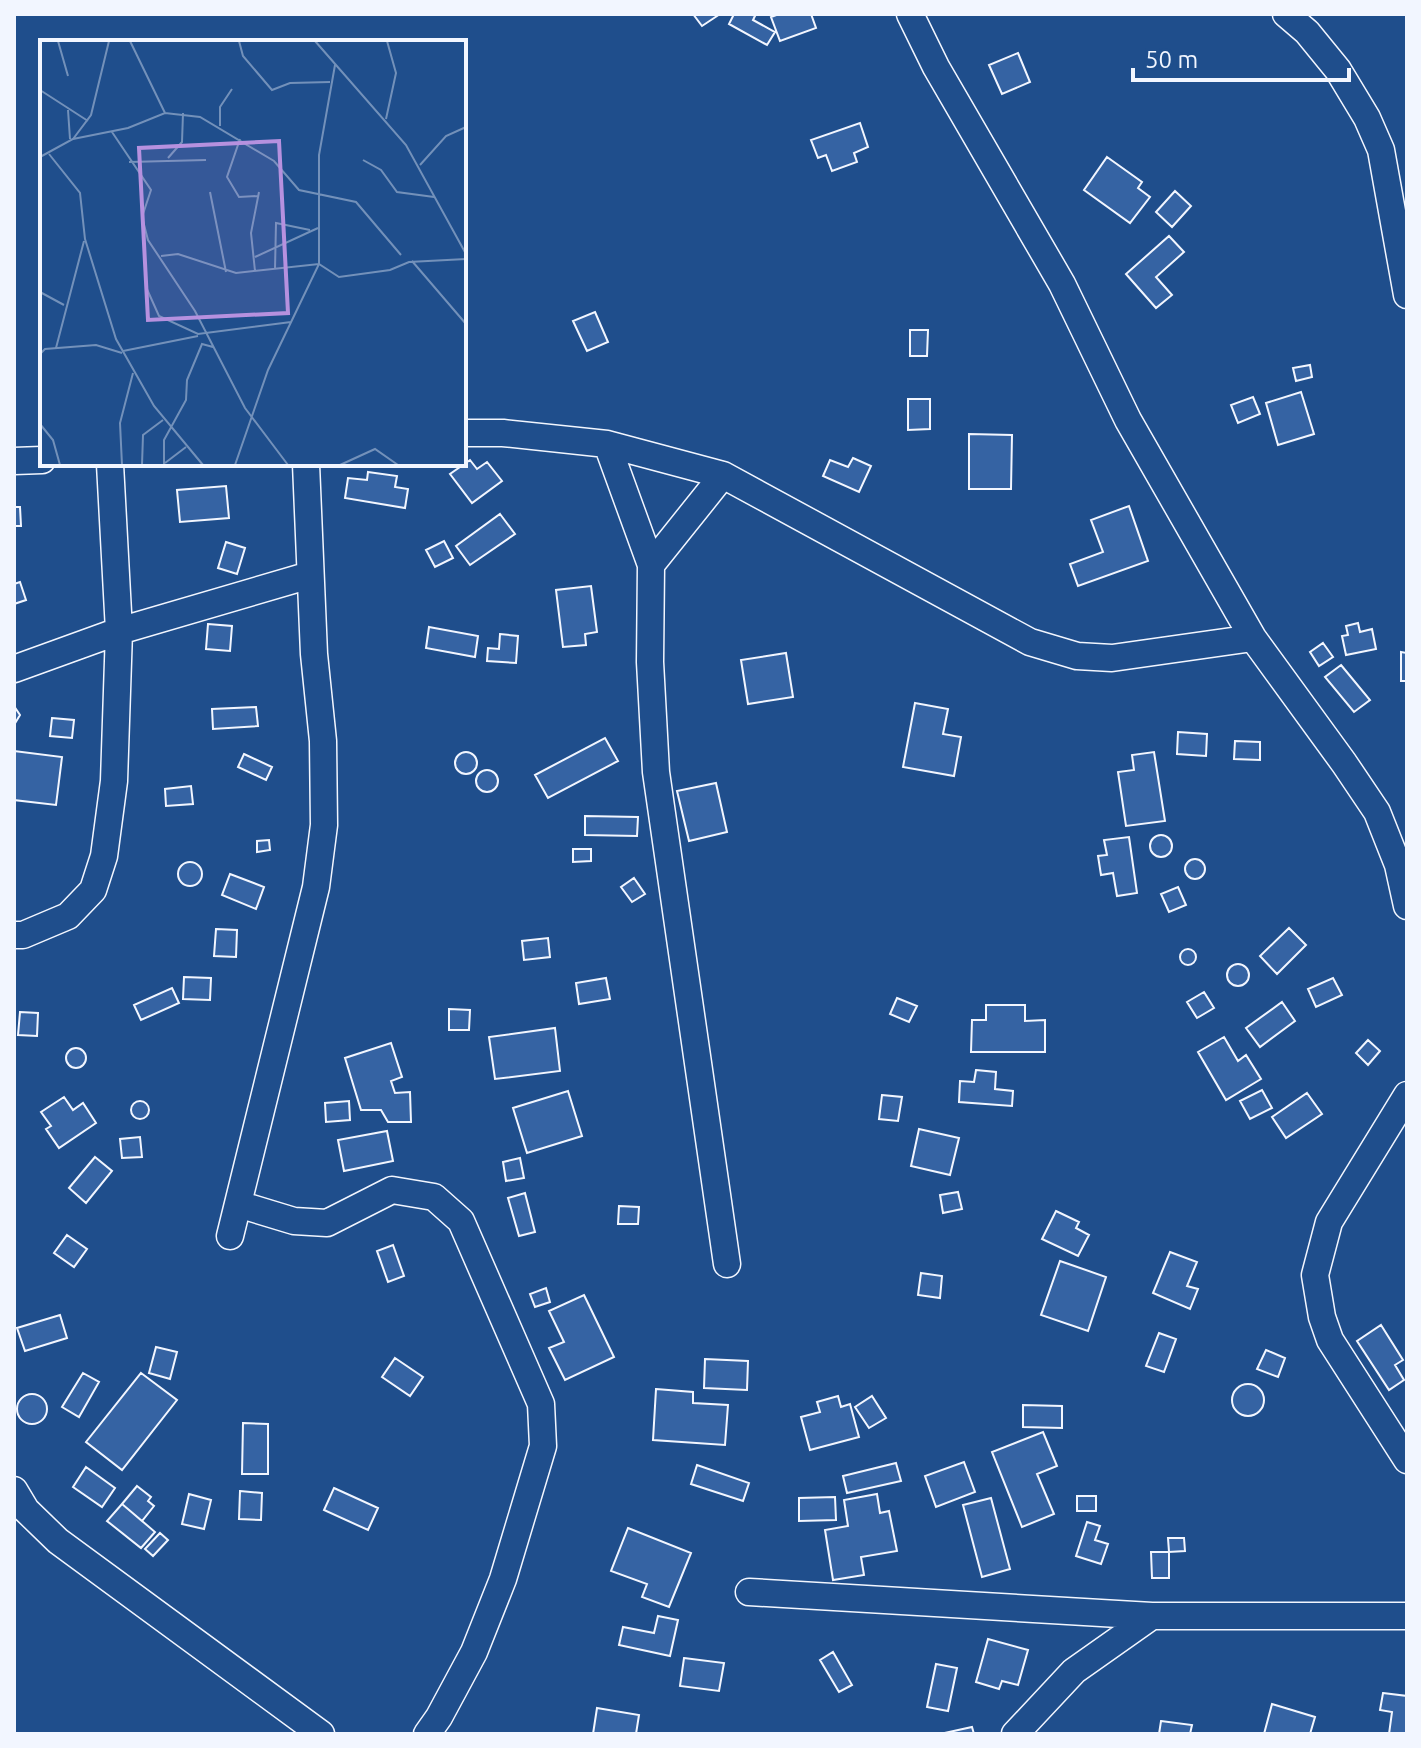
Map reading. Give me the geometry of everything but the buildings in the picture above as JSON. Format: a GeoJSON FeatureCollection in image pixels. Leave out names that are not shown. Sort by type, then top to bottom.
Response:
{"type":"FeatureCollection","features":[{"type":"Feature","properties":{"kind":"street"},"geometry":{"type":"LineString","coordinates":[[910,14],[936,67],[1062,284],[1128,420],[1253,638],[1377,812],[1398,865],[1407,906]]}},
{"type":"Feature","properties":{"kind":"street"},"geometry":{"type":"LineString","coordinates":[[1286,14],[1307,32],[1338,70],[1367,118],[1381,150],[1407,295]]}},
{"type":"Feature","properties":{"kind":"street"},"geometry":{"type":"LineString","coordinates":[[466,433],[503,433],[607,444],[723,475],[1030,642],[1077,656],[1112,658],[1253,638]]}},
{"type":"Feature","properties":{"kind":"street"},"geometry":{"type":"LineString","coordinates":[[607,444],[651,565],[650,662],[656,772],[727,1264]]}},
{"type":"Feature","properties":{"kind":"street"},"geometry":{"type":"LineString","coordinates":[[14,461],[40,460]]}},
{"type":"Feature","properties":{"kind":"street"},"geometry":{"type":"LineString","coordinates":[[14,935],[23,935],[68,916],[93,890],[104,856],[114,781],[119,631],[110,466]]}},
{"type":"Feature","properties":{"kind":"street"},"geometry":{"type":"LineString","coordinates":[[230,1236],[316,887],[324,825],[323,741],[314,654],[306,466]]}},
{"type":"Feature","properties":{"kind":"street"},"geometry":{"type":"LineString","coordinates":[[651,565],[723,475]]}},
{"type":"Feature","properties":{"kind":"street"},"geometry":{"type":"LineString","coordinates":[[14,669],[119,631],[310,575]]}},
{"type":"Feature","properties":{"kind":"street"},"geometry":{"type":"LineString","coordinates":[[1407,1095],[1329,1222],[1315,1275],[1322,1317],[1330,1340],[1407,1460]]}},
{"type":"Feature","properties":{"kind":"street"},"geometry":{"type":"LineString","coordinates":[[238,1204],[294,1221],[327,1223],[392,1190],[434,1197],[461,1221],[541,1404],[543,1446],[503,1579],[474,1652],[427,1734]]}},
{"type":"Feature","properties":{"kind":"street"},"geometry":{"type":"LineString","coordinates":[[14,1490],[26,1510],[58,1541],[321,1734]]}},
{"type":"Feature","properties":{"kind":"street"},"geometry":{"type":"LineString","coordinates":[[749,1592],[1152,1616],[1407,1616]]}},
{"type":"Feature","properties":{"kind":"street"},"geometry":{"type":"LineString","coordinates":[[1015,1734],[1074,1671],[1152,1616]]}}]}
